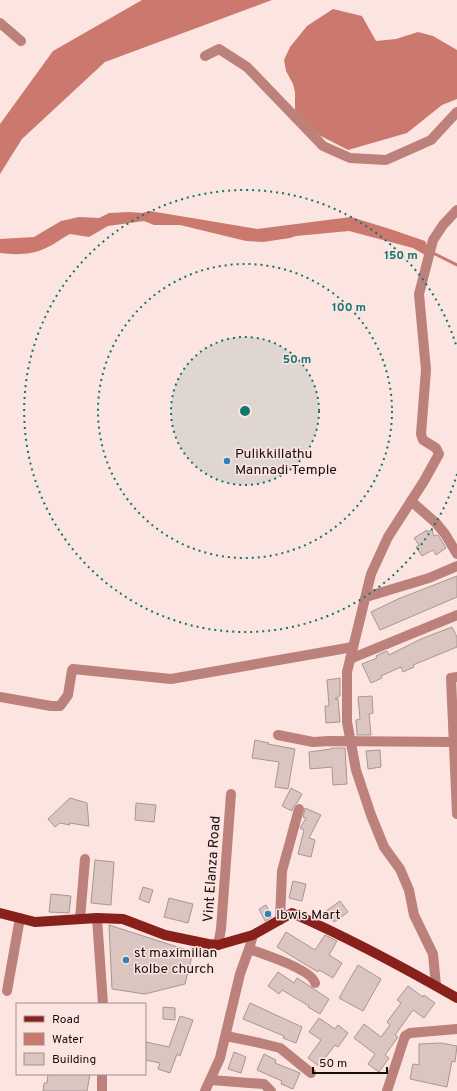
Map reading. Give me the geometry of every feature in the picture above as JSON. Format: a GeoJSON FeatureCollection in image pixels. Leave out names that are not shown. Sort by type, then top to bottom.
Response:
{"type":"FeatureCollection","features":[{"type":"Feature","properties":{"kind":"main road"},"geometry":{"type":"LineString","coordinates":[[0,913],[35,922],[97,918],[123,919],[165,935],[218,945],[253,935],[292,913],[386,958],[457,998]]}},
{"type":"Feature","properties":{"kind":"street"},"geometry":{"type":"LineString","coordinates":[[2,28],[21,41]]}},
{"type":"Feature","properties":{"kind":"street"},"geometry":{"type":"LineString","coordinates":[[205,56],[219,49],[247,67],[323,146],[350,158],[386,160],[431,140],[457,112]]}},
{"type":"Feature","properties":{"kind":"street"},"geometry":{"type":"LineString","coordinates":[[436,986],[433,954],[414,915],[409,890],[400,870],[384,847],[371,815],[356,770],[352,742],[347,722],[347,672],[371,574],[388,537],[424,481],[439,454],[436,448],[423,440],[421,434],[426,370],[419,294],[433,240],[443,225],[457,210]]}},
{"type":"Feature","properties":{"kind":"street"},"geometry":{"type":"LineString","coordinates":[[410,501],[436,523],[445,534],[457,554]]}},
{"type":"Feature","properties":{"kind":"street"},"geometry":{"type":"LineString","coordinates":[[366,597],[429,578],[457,566]]}},
{"type":"Feature","properties":{"kind":"street"},"geometry":{"type":"LineString","coordinates":[[350,659],[457,615]]}},
{"type":"Feature","properties":{"kind":"street"},"geometry":{"type":"LineString","coordinates":[[0,697],[51,706],[60,706],[68,695],[72,670],[74,669],[171,679],[353,647]]}},
{"type":"Feature","properties":{"kind":"street"},"geometry":{"type":"LineString","coordinates":[[457,677],[451,678],[457,814]]}},
{"type":"Feature","properties":{"kind":"street"},"geometry":{"type":"LineString","coordinates":[[278,735],[313,742],[454,742]]}},
{"type":"Feature","properties":{"kind":"street","name":"Vint Elanza Road"},"geometry":{"type":"LineString","coordinates":[[218,945],[221,929],[231,794]]}},
{"type":"Feature","properties":{"kind":"street"},"geometry":{"type":"LineString","coordinates":[[280,920],[282,872],[299,809]]}},
{"type":"Feature","properties":{"kind":"street"},"geometry":{"type":"LineString","coordinates":[[80,919],[85,859]]}},
{"type":"Feature","properties":{"kind":"street"},"geometry":{"type":"LineString","coordinates":[[7,991],[20,918]]}},
{"type":"Feature","properties":{"kind":"street"},"geometry":{"type":"LineString","coordinates":[[97,918],[103,1003]]}},
{"type":"Feature","properties":{"kind":"street"},"geometry":{"type":"LineString","coordinates":[[205,1091],[220,1058],[240,974],[253,935]]}},
{"type":"Feature","properties":{"kind":"street"},"geometry":{"type":"LineString","coordinates":[[249,949],[303,970],[314,978],[315,983]]}},
{"type":"Feature","properties":{"kind":"street"},"geometry":{"type":"LineString","coordinates":[[387,1091],[405,1036],[410,1033],[457,1029]]}},
{"type":"Feature","properties":{"kind":"street"},"geometry":{"type":"LineString","coordinates":[[226,1036],[280,1048],[311,1074]]}},
{"type":"Feature","properties":{"kind":"street"},"geometry":{"type":"LineString","coordinates":[[102,1075],[102,1091]]}},
{"type":"Feature","properties":{"kind":"street"},"geometry":{"type":"LineString","coordinates":[[211,1080],[264,1084],[271,1091]]}},
{"type":"Feature","properties":{"kind":"water"},"geometry":{"type":"Polygon","coordinates":[[[142,0],[272,0],[105,62],[22,139],[0,174],[0,124],[53,51],[142,0]]]}},
{"type":"Feature","properties":{"kind":"water"},"geometry":{"type":"Polygon","coordinates":[[[333,9],[362,16],[376,41],[396,39],[418,32],[433,36],[457,50],[457,99],[442,105],[407,133],[348,150],[319,135],[295,111],[295,92],[293,84],[286,71],[284,60],[290,47],[307,26],[333,9]]]}},
{"type":"Feature","properties":{"kind":"water"},"geometry":{"type":"Polygon","coordinates":[[[150,211],[257,229],[351,217],[425,241],[428,247],[425,255],[413,248],[349,231],[296,236],[263,242],[246,241],[180,225],[154,225],[144,221],[108,226],[89,237],[70,234],[35,252],[17,254],[0,253],[0,239],[34,237],[61,221],[79,217],[99,218],[109,213],[142,213],[150,211]]]}},
{"type":"Feature","properties":{"kind":"building"},"geometry":{"type":"Polygon","coordinates":[[[427,530],[427,532],[432,530],[434,536],[438,535],[446,548],[436,555],[433,550],[422,556],[416,547],[419,545],[414,538],[427,530]]]}},
{"type":"Feature","properties":{"kind":"building"},"geometry":{"type":"Polygon","coordinates":[[[457,576],[457,597],[380,630],[371,612],[398,599],[457,576]]]}},
{"type":"Feature","properties":{"kind":"building"},"geometry":{"type":"Polygon","coordinates":[[[452,627],[457,637],[457,647],[413,665],[414,667],[403,672],[401,667],[381,676],[382,678],[371,683],[362,664],[377,658],[376,656],[382,653],[387,651],[389,655],[421,639],[452,627]]]}},
{"type":"Feature","properties":{"kind":"building"},"geometry":{"type":"Polygon","coordinates":[[[340,678],[340,696],[335,699],[338,699],[340,722],[326,723],[325,706],[329,706],[327,680],[340,678]]]}},
{"type":"Feature","properties":{"kind":"building"},"geometry":{"type":"Polygon","coordinates":[[[372,696],[373,713],[369,714],[371,735],[357,735],[356,720],[360,719],[358,697],[372,696]]]}},
{"type":"Feature","properties":{"kind":"building"},"geometry":{"type":"Polygon","coordinates":[[[255,740],[295,749],[288,789],[275,787],[279,762],[252,758],[255,740]]]}},
{"type":"Feature","properties":{"kind":"building"},"geometry":{"type":"Polygon","coordinates":[[[331,748],[345,748],[347,784],[333,785],[332,767],[310,769],[309,752],[331,748]]]}},
{"type":"Feature","properties":{"kind":"building"},"geometry":{"type":"Polygon","coordinates":[[[380,750],[381,767],[368,769],[366,751],[380,750]]]}},
{"type":"Feature","properties":{"kind":"building"},"geometry":{"type":"Polygon","coordinates":[[[291,788],[302,794],[292,811],[282,806],[291,788]]]}},
{"type":"Feature","properties":{"kind":"building"},"geometry":{"type":"Polygon","coordinates":[[[70,798],[87,803],[89,826],[60,823],[55,827],[48,819],[70,798]]]}},
{"type":"Feature","properties":{"kind":"building"},"geometry":{"type":"Polygon","coordinates":[[[136,803],[156,805],[154,822],[135,820],[136,803]]]}},
{"type":"Feature","properties":{"kind":"building"},"geometry":{"type":"Polygon","coordinates":[[[305,808],[321,815],[309,838],[315,840],[311,857],[298,854],[304,830],[300,828],[306,818],[303,817],[305,808]]]}},
{"type":"Feature","properties":{"kind":"building"},"geometry":{"type":"Polygon","coordinates":[[[95,860],[114,862],[111,905],[91,903],[95,860]]]}},
{"type":"Feature","properties":{"kind":"building"},"geometry":{"type":"Polygon","coordinates":[[[293,881],[306,884],[302,901],[289,898],[293,881]]]}},
{"type":"Feature","properties":{"kind":"building"},"geometry":{"type":"Polygon","coordinates":[[[143,887],[153,890],[149,903],[139,899],[143,887]]]}},
{"type":"Feature","properties":{"kind":"building"},"geometry":{"type":"Polygon","coordinates":[[[51,894],[71,896],[69,913],[49,912],[51,894]]]}},
{"type":"Feature","properties":{"kind":"building"},"geometry":{"type":"Polygon","coordinates":[[[169,898],[193,904],[188,923],[164,917],[169,898]]]}},
{"type":"Feature","properties":{"kind":"building"},"geometry":{"type":"Polygon","coordinates":[[[340,901],[348,912],[334,922],[326,911],[340,901]]]}},
{"type":"Feature","properties":{"kind":"building","name":"Ibwis Mart"},"geometry":{"type":"Polygon","coordinates":[[[266,905],[272,917],[265,921],[259,909],[266,905]]]}},
{"type":"Feature","properties":{"kind":"building"},"geometry":{"type":"Polygon","coordinates":[[[109,925],[193,952],[185,984],[145,994],[112,989],[109,925]]]}},
{"type":"Feature","properties":{"kind":"building"},"geometry":{"type":"Polygon","coordinates":[[[286,932],[315,950],[325,935],[337,941],[329,955],[342,963],[333,978],[319,970],[318,972],[277,947],[286,932]]]}},
{"type":"Feature","properties":{"kind":"building"},"geometry":{"type":"Polygon","coordinates":[[[358,965],[381,979],[363,1011],[339,998],[358,965]]]}},
{"type":"Feature","properties":{"kind":"building"},"geometry":{"type":"Polygon","coordinates":[[[278,972],[294,983],[297,978],[329,999],[320,1014],[282,990],[279,994],[268,986],[278,972]]]}},
{"type":"Feature","properties":{"kind":"building"},"geometry":{"type":"Polygon","coordinates":[[[408,986],[423,997],[424,995],[435,1003],[424,1018],[413,1010],[395,1035],[398,1037],[385,1055],[389,1058],[379,1072],[368,1064],[375,1054],[354,1038],[364,1024],[381,1037],[390,1025],[387,1022],[401,1003],[397,1000],[408,986]]]}},
{"type":"Feature","properties":{"kind":"building"},"geometry":{"type":"Polygon","coordinates":[[[250,1003],[302,1027],[296,1043],[283,1038],[284,1036],[243,1019],[250,1003]]]}},
{"type":"Feature","properties":{"kind":"building"},"geometry":{"type":"Polygon","coordinates":[[[163,1007],[175,1008],[175,1020],[163,1019],[163,1007]]]}},
{"type":"Feature","properties":{"kind":"building"},"geometry":{"type":"Polygon","coordinates":[[[180,1016],[193,1020],[180,1056],[177,1054],[170,1073],[158,1069],[160,1063],[146,1060],[146,1042],[169,1047],[180,1016]]]}},
{"type":"Feature","properties":{"kind":"building"},"geometry":{"type":"Polygon","coordinates":[[[319,1018],[335,1029],[338,1025],[348,1033],[338,1047],[335,1045],[319,1066],[308,1058],[321,1040],[309,1032],[319,1018]]]}},
{"type":"Feature","properties":{"kind":"building"},"geometry":{"type":"Polygon","coordinates":[[[441,1043],[457,1046],[455,1062],[452,1061],[447,1087],[410,1079],[413,1064],[419,1065],[419,1044],[441,1043]]]}},
{"type":"Feature","properties":{"kind":"building"},"geometry":{"type":"Polygon","coordinates":[[[234,1052],[246,1057],[241,1073],[228,1069],[234,1052]]]}},
{"type":"Feature","properties":{"kind":"building"},"geometry":{"type":"Polygon","coordinates":[[[264,1054],[276,1060],[275,1063],[300,1073],[293,1089],[281,1084],[282,1081],[257,1070],[264,1054]]]}},
{"type":"Feature","properties":{"kind":"building"},"geometry":{"type":"Polygon","coordinates":[[[48,1075],[90,1075],[87,1091],[43,1091],[44,1083],[47,1083],[48,1075]]]}},
{"type":"Feature","properties":{"kind":"waterway"},"geometry":{"type":"LineString","coordinates":[[431,252],[457,265]]}},
{"type":"Feature","properties":{"kind":"place","name":"Pulikkillathu Mannadi Temple"},"geometry":{"type":"Point","coordinates":[227,461]}},
{"type":"Feature","properties":{"kind":"place","name":"Ibwis Mart"},"geometry":{"type":"Point","coordinates":[268,914]}},
{"type":"Feature","properties":{"kind":"place","name":"st maximilian kolbe church"},"geometry":{"type":"Point","coordinates":[126,960]}}]}
